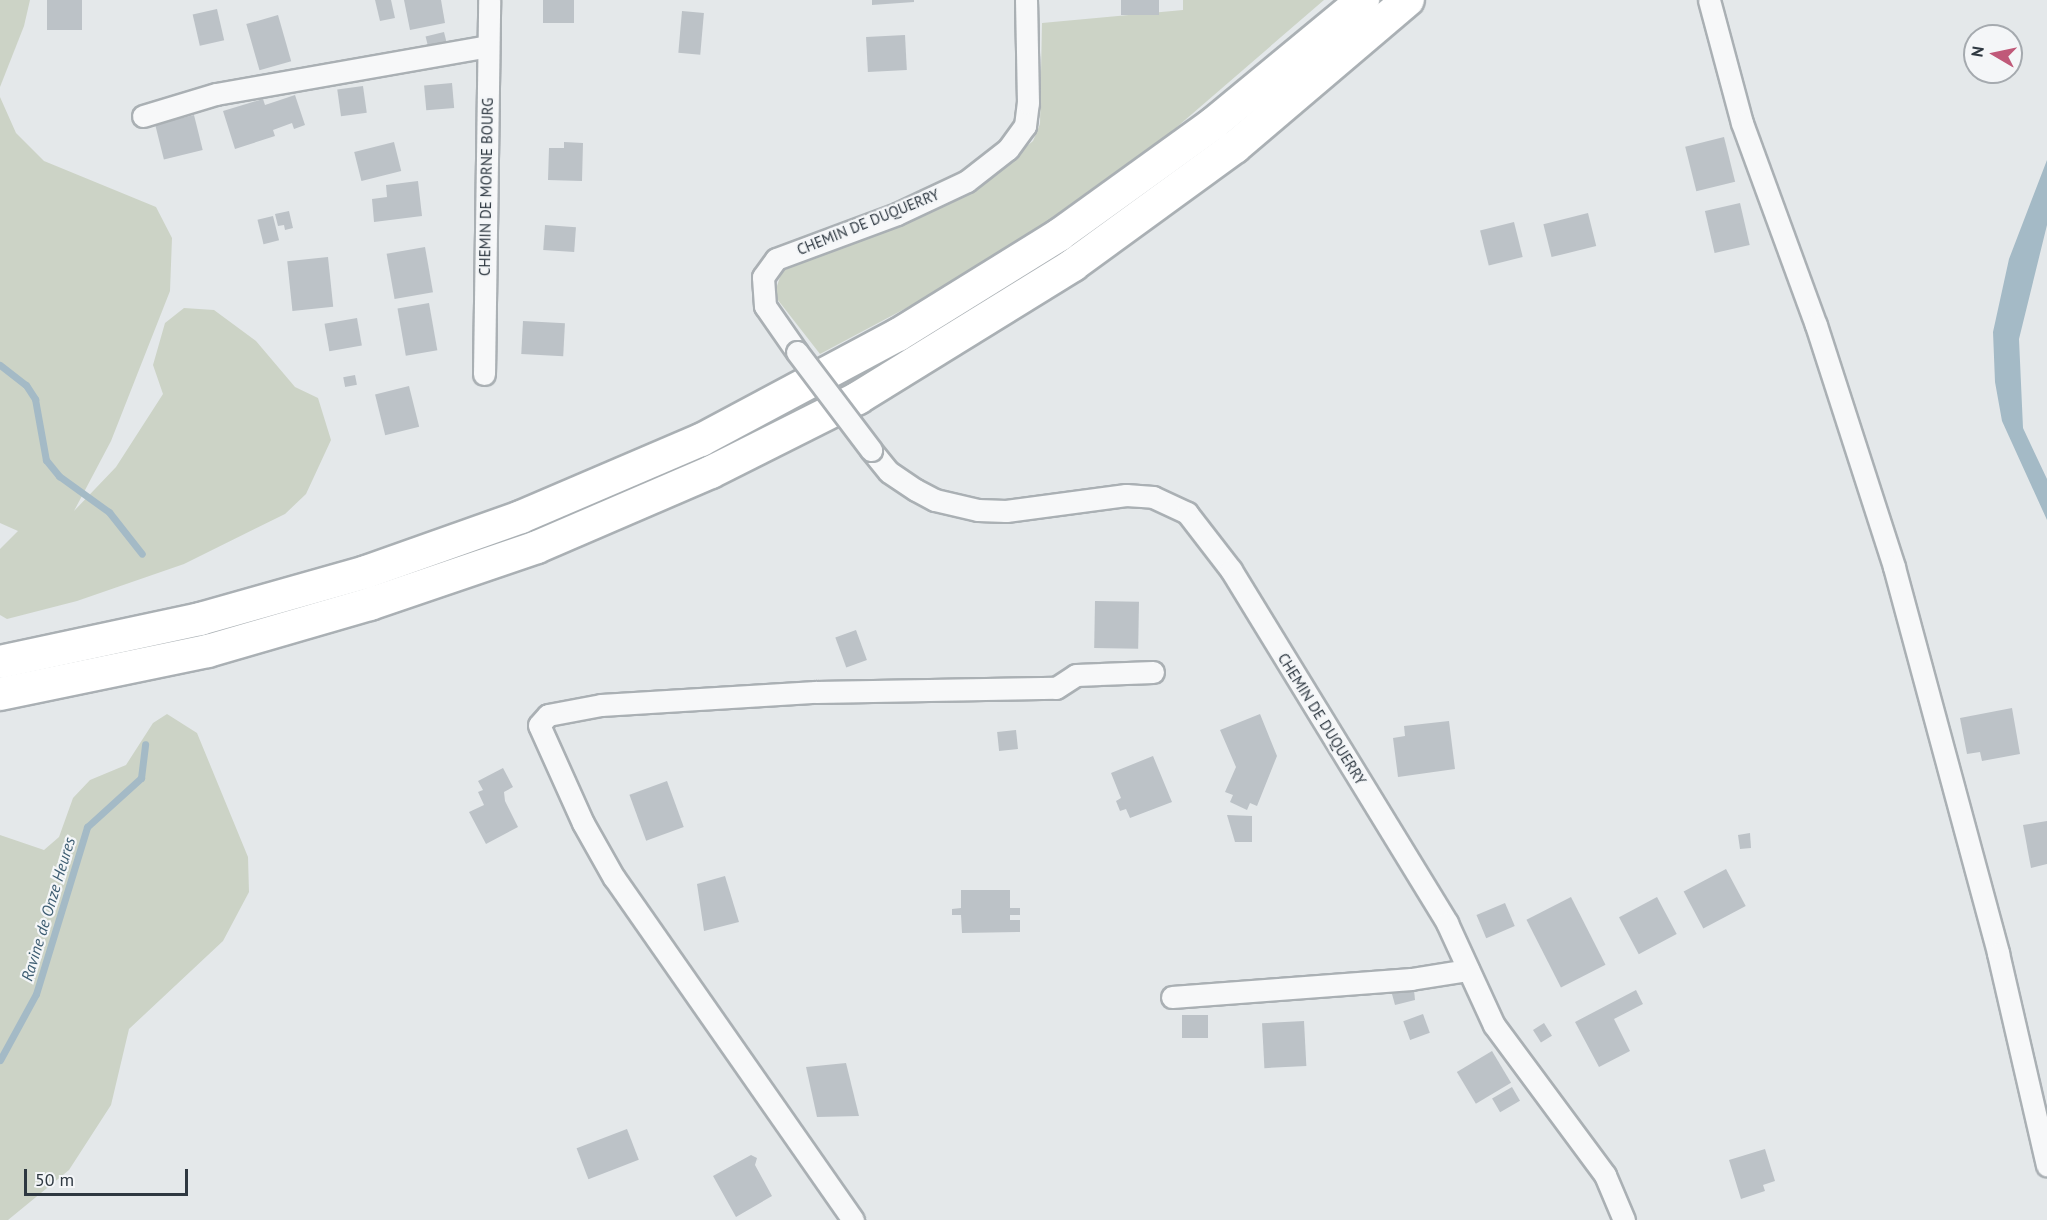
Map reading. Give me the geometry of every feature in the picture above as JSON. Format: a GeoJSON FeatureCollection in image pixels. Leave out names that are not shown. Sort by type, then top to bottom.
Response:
{"type":"FeatureCollection","features":[{"type":"Feature","properties":{"kind":"highway"},"geometry":{"type":"LineString","coordinates":[[0,662],[200,619],[366,572],[521,517],[701,440],[898,335],[1059,235],[1213,124],[1363,0]]}},
{"type":"Feature","properties":{"kind":"highway"},"geometry":{"type":"LineString","coordinates":[[0,694],[208,651],[370,604],[537,547],[711,472],[858,398],[1073,265],[1235,147],[1408,0]]}},
{"type":"Feature","properties":{"kind":"street","name":"CHEMIN DE MORNE BOURG"},"geometry":{"type":"LineString","coordinates":[[484,374],[489,0]]}},
{"type":"Feature","properties":{"kind":"street","name":"CHEMIN DE DUQUERRY"},"geometry":{"type":"LineString","coordinates":[[1026,0],[1028,103],[1025,126],[1008,149],[967,181],[897,214],[777,259],[763,277],[765,306],[797,352],[889,472],[935,500],[978,510],[1006,511],[1126,495],[1153,497],[1187,513],[1231,570],[1405,852],[1447,923],[1494,1025],[1521,1066],[1605,1175],[1624,1220]]}},
{"type":"Feature","properties":{"kind":"street"},"geometry":{"type":"LineString","coordinates":[[1709,0],[1742,123],[1816,325],[1894,567],[1998,953],[2047,1165]]}},
{"type":"Feature","properties":{"kind":"street"},"geometry":{"type":"LineString","coordinates":[[143,116],[216,94],[488,46]]}},
{"type":"Feature","properties":{"kind":"street"},"geometry":{"type":"LineString","coordinates":[[853,1220],[614,878],[583,823],[539,725],[548,715],[601,705],[852,691],[1056,688],[1076,675],[1153,672]]}},
{"type":"Feature","properties":{"kind":"street"},"geometry":{"type":"LineString","coordinates":[[1172,997],[1411,979],[1468,970]]}},
{"type":"Feature","properties":{"kind":"shaded area"},"geometry":{"type":"Polygon","coordinates":[[[0,0],[30,0],[24,26],[0,87],[0,0]]]}},
{"type":"Feature","properties":{"kind":"shaded area"},"geometry":{"type":"Polygon","coordinates":[[[1183,0],[1324,0],[1112,183],[940,290],[820,354],[774,295],[782,271],[975,190],[1033,141],[1040,124],[1042,23],[1183,10],[1183,0]]]}},
{"type":"Feature","properties":{"kind":"shaded area"},"geometry":{"type":"Polygon","coordinates":[[[0,97],[16,133],[44,161],[156,207],[172,238],[170,291],[111,441],[74,511],[116,467],[163,394],[153,365],[165,323],[184,308],[214,310],[256,341],[295,387],[318,398],[331,440],[306,494],[285,514],[184,564],[77,601],[7,619],[0,615],[0,549],[18,531],[0,523],[0,97]]]}},
{"type":"Feature","properties":{"kind":"shaded area"},"geometry":{"type":"Polygon","coordinates":[[[167,714],[197,733],[248,857],[249,892],[223,941],[129,1029],[111,1105],[69,1170],[8,1220],[0,1220],[0,835],[44,850],[59,837],[73,798],[90,780],[126,765],[153,723],[167,714]]]}},
{"type":"Feature","properties":{"kind":"water"},"geometry":{"type":"Polygon","coordinates":[[[2047,160],[2047,225],[2019,339],[2023,428],[2047,479],[2047,520],[2002,421],[1995,382],[1993,332],[2009,259],[2047,160]]]}},
{"type":"Feature","properties":{"kind":"building"},"geometry":{"type":"Polygon","coordinates":[[[47,0],[82,0],[82,30],[47,30],[47,0]]]}},
{"type":"Feature","properties":{"kind":"building"},"geometry":{"type":"Polygon","coordinates":[[[375,0],[391,0],[395,18],[380,21],[375,0]]]}},
{"type":"Feature","properties":{"kind":"building"},"geometry":{"type":"Polygon","coordinates":[[[404,0],[441,0],[445,23],[410,30],[404,0]]]}},
{"type":"Feature","properties":{"kind":"building"},"geometry":{"type":"Polygon","coordinates":[[[543,0],[574,0],[574,23],[543,23],[543,0]]]}},
{"type":"Feature","properties":{"kind":"building"},"geometry":{"type":"Polygon","coordinates":[[[872,0],[914,0],[914,2],[872,5],[872,0]]]}},
{"type":"Feature","properties":{"kind":"building"},"geometry":{"type":"Polygon","coordinates":[[[1121,0],[1159,0],[1159,15],[1121,15],[1121,0]]]}},
{"type":"Feature","properties":{"kind":"building"},"geometry":{"type":"Polygon","coordinates":[[[217,9],[224,40],[200,46],[193,15],[217,9]]]}},
{"type":"Feature","properties":{"kind":"building"},"geometry":{"type":"Polygon","coordinates":[[[682,11],[704,13],[700,55],[678,53],[682,11]]]}},
{"type":"Feature","properties":{"kind":"building"},"geometry":{"type":"Polygon","coordinates":[[[278,15],[291,61],[260,70],[246,24],[278,15]]]}},
{"type":"Feature","properties":{"kind":"building"},"geometry":{"type":"Polygon","coordinates":[[[444,32],[447,44],[428,48],[426,37],[444,32]]]}},
{"type":"Feature","properties":{"kind":"building"},"geometry":{"type":"Polygon","coordinates":[[[905,35],[907,70],[868,72],[866,37],[905,35]]]}},
{"type":"Feature","properties":{"kind":"building"},"geometry":{"type":"Polygon","coordinates":[[[452,83],[454,108],[426,110],[424,85],[452,83]]]}},
{"type":"Feature","properties":{"kind":"building"},"geometry":{"type":"Polygon","coordinates":[[[363,86],[367,113],[341,116],[337,90],[363,86]]]}},
{"type":"Feature","properties":{"kind":"building"},"geometry":{"type":"Polygon","coordinates":[[[295,95],[305,125],[294,129],[292,123],[273,130],[275,136],[235,149],[223,111],[263,99],[265,105],[295,95]]]}},
{"type":"Feature","properties":{"kind":"building"},"geometry":{"type":"Polygon","coordinates":[[[194,115],[203,150],[164,160],[155,125],[194,115]]]}},
{"type":"Feature","properties":{"kind":"building"},"geometry":{"type":"Polygon","coordinates":[[[1724,137],[1735,182],[1696,191],[1685,147],[1724,137]]]}},
{"type":"Feature","properties":{"kind":"building"},"geometry":{"type":"Polygon","coordinates":[[[394,142],[401,171],[361,181],[354,152],[394,142]]]}},
{"type":"Feature","properties":{"kind":"building"},"geometry":{"type":"Polygon","coordinates":[[[564,142],[583,143],[582,181],[548,180],[549,148],[564,148],[564,142]]]}},
{"type":"Feature","properties":{"kind":"building"},"geometry":{"type":"Polygon","coordinates":[[[418,181],[422,216],[374,222],[372,199],[387,197],[386,185],[418,181]]]}},
{"type":"Feature","properties":{"kind":"building"},"geometry":{"type":"Polygon","coordinates":[[[1740,203],[1750,245],[1715,253],[1705,211],[1740,203]]]}},
{"type":"Feature","properties":{"kind":"building"},"geometry":{"type":"Polygon","coordinates":[[[289,211],[293,228],[285,230],[284,225],[278,226],[275,214],[289,211]]]}},
{"type":"Feature","properties":{"kind":"building"},"geometry":{"type":"Polygon","coordinates":[[[1588,213],[1596,246],[1552,257],[1543,224],[1588,213]]]}},
{"type":"Feature","properties":{"kind":"building"},"geometry":{"type":"Polygon","coordinates":[[[273,216],[279,240],[264,244],[257,220],[273,216]]]}},
{"type":"Feature","properties":{"kind":"building"},"geometry":{"type":"Polygon","coordinates":[[[1514,222],[1523,257],[1489,265],[1480,230],[1514,222]]]}},
{"type":"Feature","properties":{"kind":"building"},"geometry":{"type":"Polygon","coordinates":[[[545,225],[576,227],[574,252],[543,250],[545,225]]]}},
{"type":"Feature","properties":{"kind":"building"},"geometry":{"type":"Polygon","coordinates":[[[425,247],[433,292],[395,299],[387,254],[425,247]]]}},
{"type":"Feature","properties":{"kind":"building"},"geometry":{"type":"Polygon","coordinates":[[[328,257],[333,307],[292,311],[287,261],[328,257]]]}},
{"type":"Feature","properties":{"kind":"building"},"geometry":{"type":"Polygon","coordinates":[[[429,303],[437,350],[406,356],[397,309],[429,303]]]}},
{"type":"Feature","properties":{"kind":"building"},"geometry":{"type":"Polygon","coordinates":[[[357,318],[362,346],[329,351],[325,324],[357,318]]]}},
{"type":"Feature","properties":{"kind":"building"},"geometry":{"type":"Polygon","coordinates":[[[523,321],[565,323],[563,356],[521,354],[523,321]]]}},
{"type":"Feature","properties":{"kind":"building"},"geometry":{"type":"Polygon","coordinates":[[[355,375],[357,385],[345,387],[343,377],[355,375]]]}},
{"type":"Feature","properties":{"kind":"building"},"geometry":{"type":"Polygon","coordinates":[[[409,386],[419,427],[385,435],[375,394],[409,386]]]}},
{"type":"Feature","properties":{"kind":"building"},"geometry":{"type":"Polygon","coordinates":[[[1095,601],[1139,602],[1138,649],[1094,648],[1095,601]]]}},
{"type":"Feature","properties":{"kind":"building"},"geometry":{"type":"Polygon","coordinates":[[[856,630],[867,660],[846,668],[835,638],[856,630]]]}},
{"type":"Feature","properties":{"kind":"building"},"geometry":{"type":"Polygon","coordinates":[[[2012,708],[2020,754],[1982,761],[1980,752],[1967,754],[1960,718],[2012,708]]]}},
{"type":"Feature","properties":{"kind":"building"},"geometry":{"type":"Polygon","coordinates":[[[1260,714],[1277,756],[1257,806],[1250,803],[1247,810],[1230,802],[1233,795],[1225,792],[1236,767],[1220,730],[1260,714]]]}},
{"type":"Feature","properties":{"kind":"building"},"geometry":{"type":"Polygon","coordinates":[[[1449,721],[1455,769],[1398,777],[1393,738],[1405,736],[1404,726],[1449,721]]]}},
{"type":"Feature","properties":{"kind":"building"},"geometry":{"type":"Polygon","coordinates":[[[1016,730],[1018,749],[999,751],[997,732],[1016,730]]]}},
{"type":"Feature","properties":{"kind":"building"},"geometry":{"type":"Polygon","coordinates":[[[1153,756],[1172,802],[1130,818],[1126,809],[1120,811],[1116,801],[1121,798],[1111,773],[1153,756]]]}},
{"type":"Feature","properties":{"kind":"building"},"geometry":{"type":"Polygon","coordinates":[[[503,768],[513,787],[504,792],[505,801],[518,827],[486,844],[469,812],[484,805],[478,792],[483,790],[478,781],[503,768]]]}},
{"type":"Feature","properties":{"kind":"building"},"geometry":{"type":"Polygon","coordinates":[[[667,781],[684,827],[646,841],[629,795],[667,781]]]}},
{"type":"Feature","properties":{"kind":"building"},"geometry":{"type":"Polygon","coordinates":[[[1227,815],[1252,816],[1252,842],[1235,842],[1227,815]]]}},
{"type":"Feature","properties":{"kind":"building"},"geometry":{"type":"Polygon","coordinates":[[[2047,821],[2047,864],[2031,868],[2023,825],[2047,821]]]}},
{"type":"Feature","properties":{"kind":"building"},"geometry":{"type":"Polygon","coordinates":[[[1750,833],[1751,848],[1740,849],[1738,835],[1750,833]]]}},
{"type":"Feature","properties":{"kind":"building"},"geometry":{"type":"Polygon","coordinates":[[[1726,869],[1746,906],[1703,929],[1684,892],[1726,869]]]}},
{"type":"Feature","properties":{"kind":"building"},"geometry":{"type":"Polygon","coordinates":[[[725,876],[739,922],[704,931],[697,884],[725,876]]]}},
{"type":"Feature","properties":{"kind":"building"},"geometry":{"type":"Polygon","coordinates":[[[961,890],[1010,890],[1010,908],[1020,908],[1020,915],[1010,915],[1010,920],[1020,920],[1020,932],[962,933],[961,915],[952,915],[952,909],[961,908],[961,890]]]}},
{"type":"Feature","properties":{"kind":"building"},"geometry":{"type":"Polygon","coordinates":[[[1571,897],[1606,965],[1561,987],[1526,920],[1571,897]]]}},
{"type":"Feature","properties":{"kind":"building"},"geometry":{"type":"Polygon","coordinates":[[[1657,897],[1677,934],[1639,954],[1619,917],[1657,897]]]}},
{"type":"Feature","properties":{"kind":"building"},"geometry":{"type":"Polygon","coordinates":[[[1505,903],[1515,926],[1486,938],[1476,915],[1505,903]]]}},
{"type":"Feature","properties":{"kind":"building"},"geometry":{"type":"Polygon","coordinates":[[[1414,990],[1415,1000],[1395,1005],[1392,994],[1414,990]]]}},
{"type":"Feature","properties":{"kind":"building"},"geometry":{"type":"Polygon","coordinates":[[[1636,990],[1643,1004],[1614,1019],[1630,1051],[1599,1067],[1575,1022],[1636,990]]]}},
{"type":"Feature","properties":{"kind":"building"},"geometry":{"type":"Polygon","coordinates":[[[1423,1014],[1430,1033],[1410,1040],[1403,1021],[1423,1014]]]}},
{"type":"Feature","properties":{"kind":"building"},"geometry":{"type":"Polygon","coordinates":[[[1182,1015],[1208,1015],[1208,1038],[1182,1038],[1182,1015]]]}},
{"type":"Feature","properties":{"kind":"building"},"geometry":{"type":"Polygon","coordinates":[[[1304,1021],[1306,1066],[1264,1068],[1262,1023],[1304,1021]]]}},
{"type":"Feature","properties":{"kind":"building"},"geometry":{"type":"Polygon","coordinates":[[[1544,1023],[1552,1036],[1541,1043],[1533,1030],[1544,1023]]]}},
{"type":"Feature","properties":{"kind":"building"},"geometry":{"type":"Polygon","coordinates":[[[1492,1051],[1511,1083],[1476,1104],[1457,1072],[1492,1051]]]}},
{"type":"Feature","properties":{"kind":"building"},"geometry":{"type":"Polygon","coordinates":[[[846,1063],[859,1116],[817,1117],[806,1067],[846,1063]]]}},
{"type":"Feature","properties":{"kind":"building"},"geometry":{"type":"Polygon","coordinates":[[[1512,1087],[1520,1101],[1500,1112],[1492,1098],[1512,1087]]]}},
{"type":"Feature","properties":{"kind":"building"},"geometry":{"type":"Polygon","coordinates":[[[627,1129],[639,1160],[588,1179],[577,1148],[627,1129]]]}},
{"type":"Feature","properties":{"kind":"building"},"geometry":{"type":"Polygon","coordinates":[[[1765,1149],[1775,1181],[1763,1185],[1765,1191],[1741,1199],[1729,1160],[1765,1149]]]}},
{"type":"Feature","properties":{"kind":"building"},"geometry":{"type":"Polygon","coordinates":[[[751,1155],[757,1158],[755,1165],[772,1196],[736,1217],[713,1176],[751,1155]]]}},
{"type":"Feature","properties":{"kind":"waterway","name":"Ravine de Onze Heures"},"geometry":{"type":"LineString","coordinates":[[0,365],[26,385],[35,399],[46,460],[59,476],[109,512],[142,554]]}},
{"type":"Feature","properties":{"kind":"waterway","name":"Ravine de Onze Heures"},"geometry":{"type":"LineString","coordinates":[[0,1060],[36,994],[87,827],[141,778],[145,744]]}}]}
